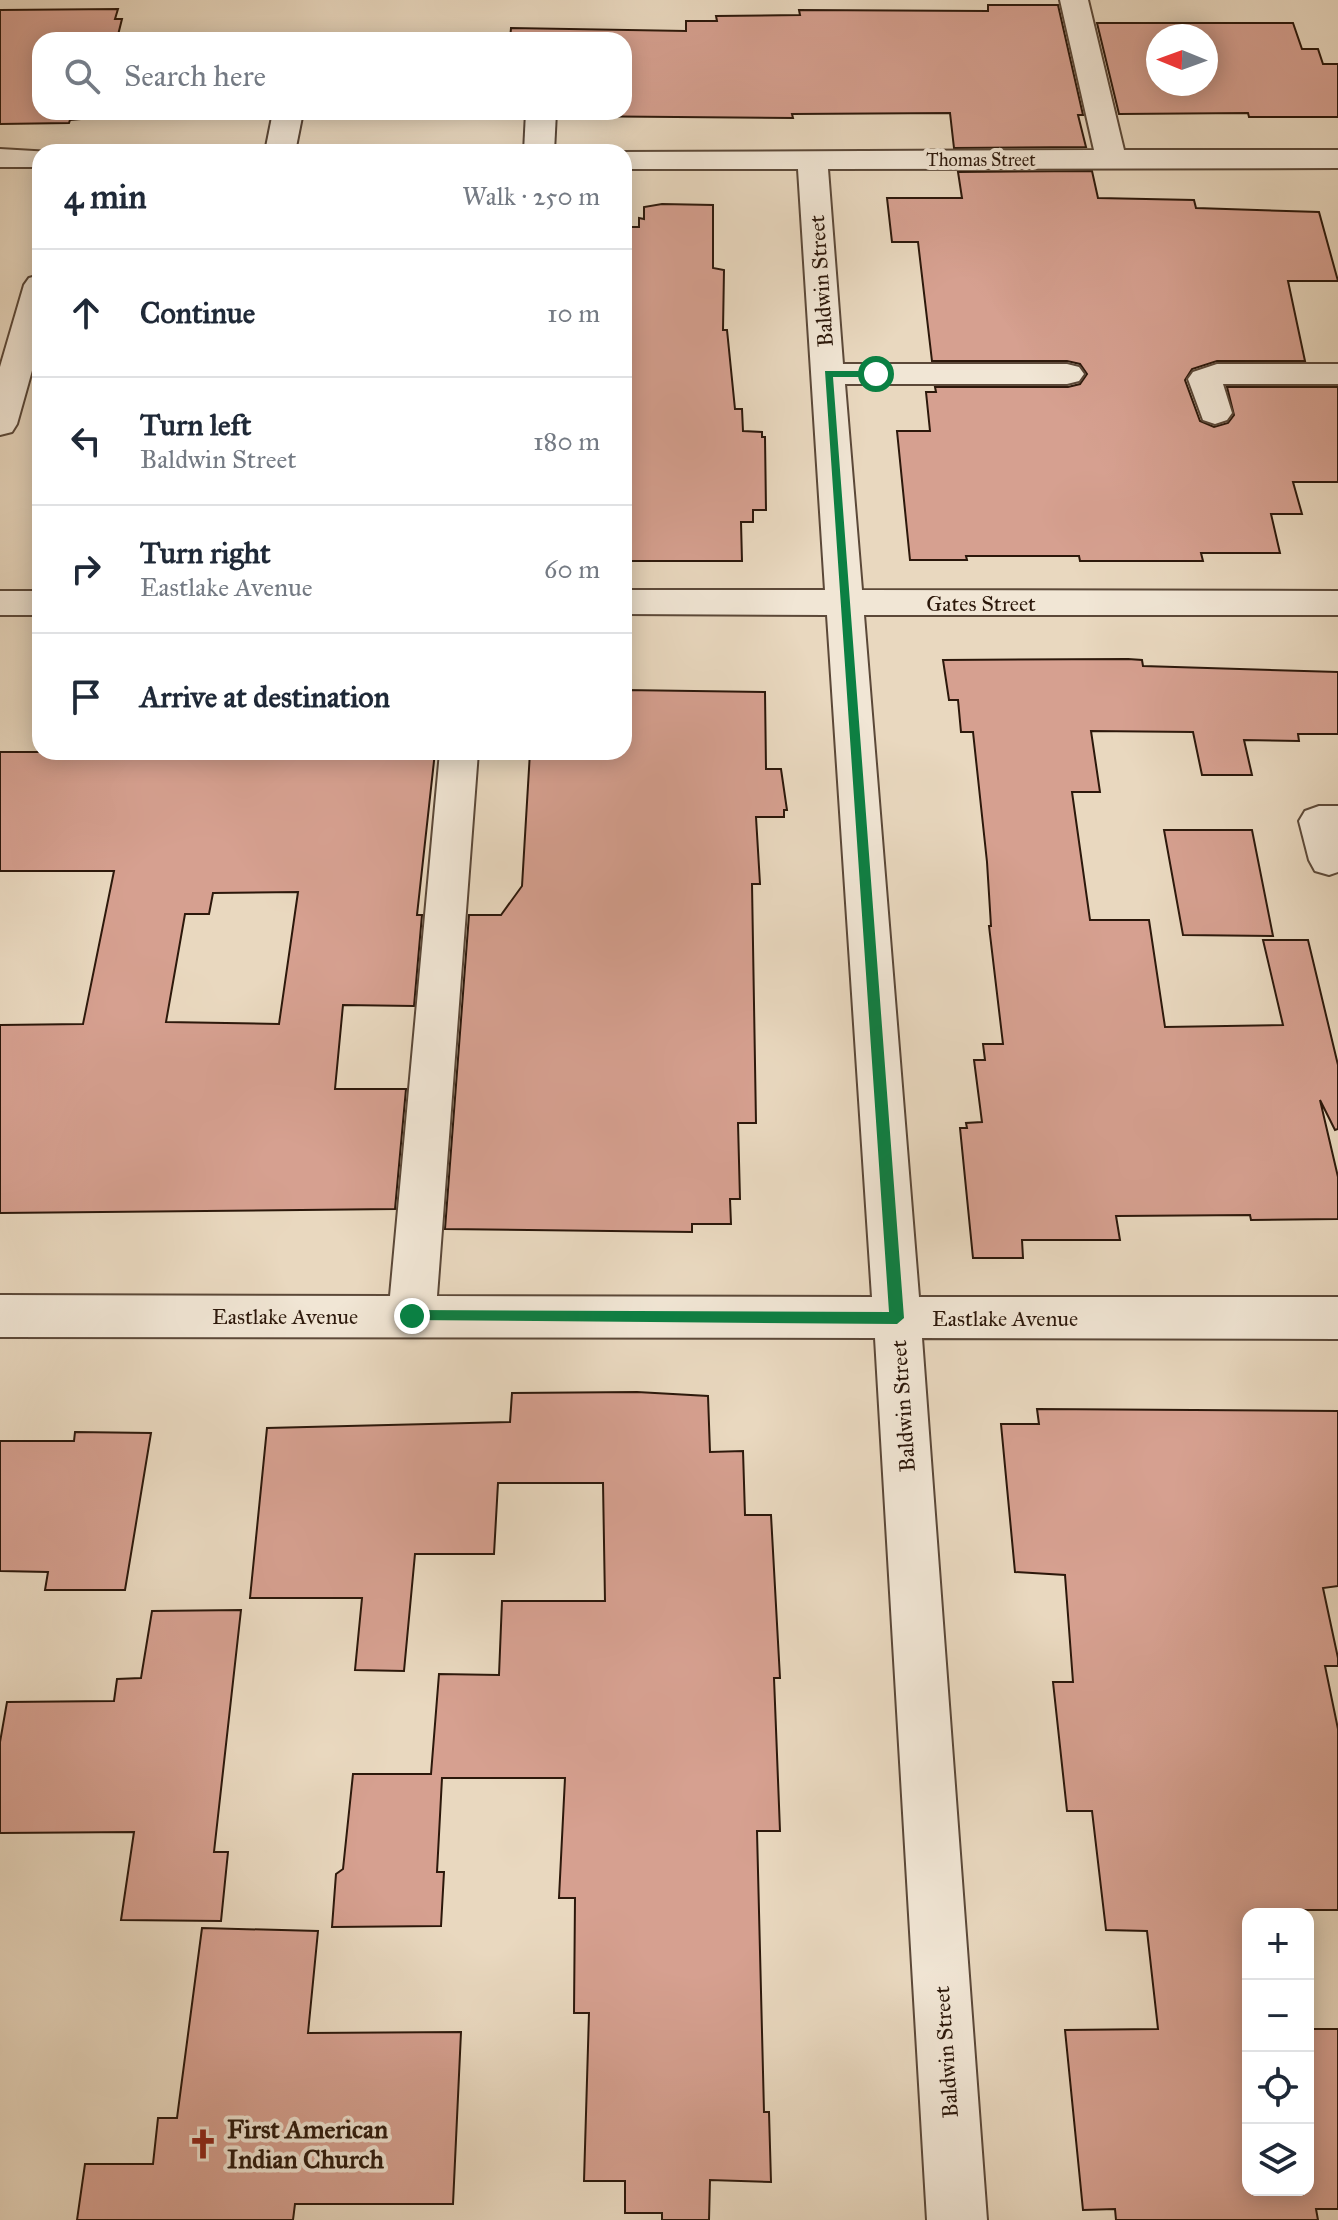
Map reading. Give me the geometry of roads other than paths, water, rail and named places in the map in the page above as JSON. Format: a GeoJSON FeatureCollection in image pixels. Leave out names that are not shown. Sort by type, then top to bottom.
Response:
{"type":"FeatureCollection","features":[{"type":"Feature","properties":{"kind":"street"},"geometry":{"type":"LineString","coordinates":[[1074,0],[1111,159]]}},
{"type":"Feature","properties":{"kind":"street"},"geometry":{"type":"LineString","coordinates":[[282,144],[286,120]]}},
{"type":"Feature","properties":{"kind":"street"},"geometry":{"type":"LineString","coordinates":[[539,144],[541,120]]}},
{"type":"Feature","properties":{"kind":"street"},"geometry":{"type":"LineString","coordinates":[[0,158],[32,158]]}},
{"type":"Feature","properties":{"kind":"street","name":"Thomas Street"},"geometry":{"type":"LineString","coordinates":[[632,160],[1338,159]]}},
{"type":"Feature","properties":{"kind":"street","name":"Baldwin Street"},"geometry":{"type":"LineString","coordinates":[[812,161],[897,1318],[957,2220]]}},
{"type":"Feature","properties":{"kind":"street"},"geometry":{"type":"LineString","coordinates":[[0,424],[32,313]]}},
{"type":"Feature","properties":{"kind":"street"},"geometry":{"type":"LineString","coordinates":[[828,374],[1067,374]]}},
{"type":"Feature","properties":{"kind":"street"},"geometry":{"type":"LineString","coordinates":[[1215,413],[1205,379],[1217,374],[1338,374]]}},
{"type":"Feature","properties":{"kind":"street","name":"Gates Street"},"geometry":{"type":"LineString","coordinates":[[632,602],[1338,603]]}},
{"type":"Feature","properties":{"kind":"street"},"geometry":{"type":"LineString","coordinates":[[0,603],[32,603]]}},
{"type":"Feature","properties":{"kind":"street"},"geometry":{"type":"LineString","coordinates":[[412,1316],[458,760]]}},
{"type":"Feature","properties":{"kind":"street"},"geometry":{"type":"LineString","coordinates":[[1329,860],[1319,821],[1338,821]]}},
{"type":"Feature","properties":{"kind":"street","name":"Eastlake Avenue"},"geometry":{"type":"LineString","coordinates":[[0,1316],[1338,1318]]}},
{"type":"Feature","properties":{"kind":"place","name":"First American Indian Church"},"geometry":{"type":"Point","coordinates":[203,2144]}}]}
